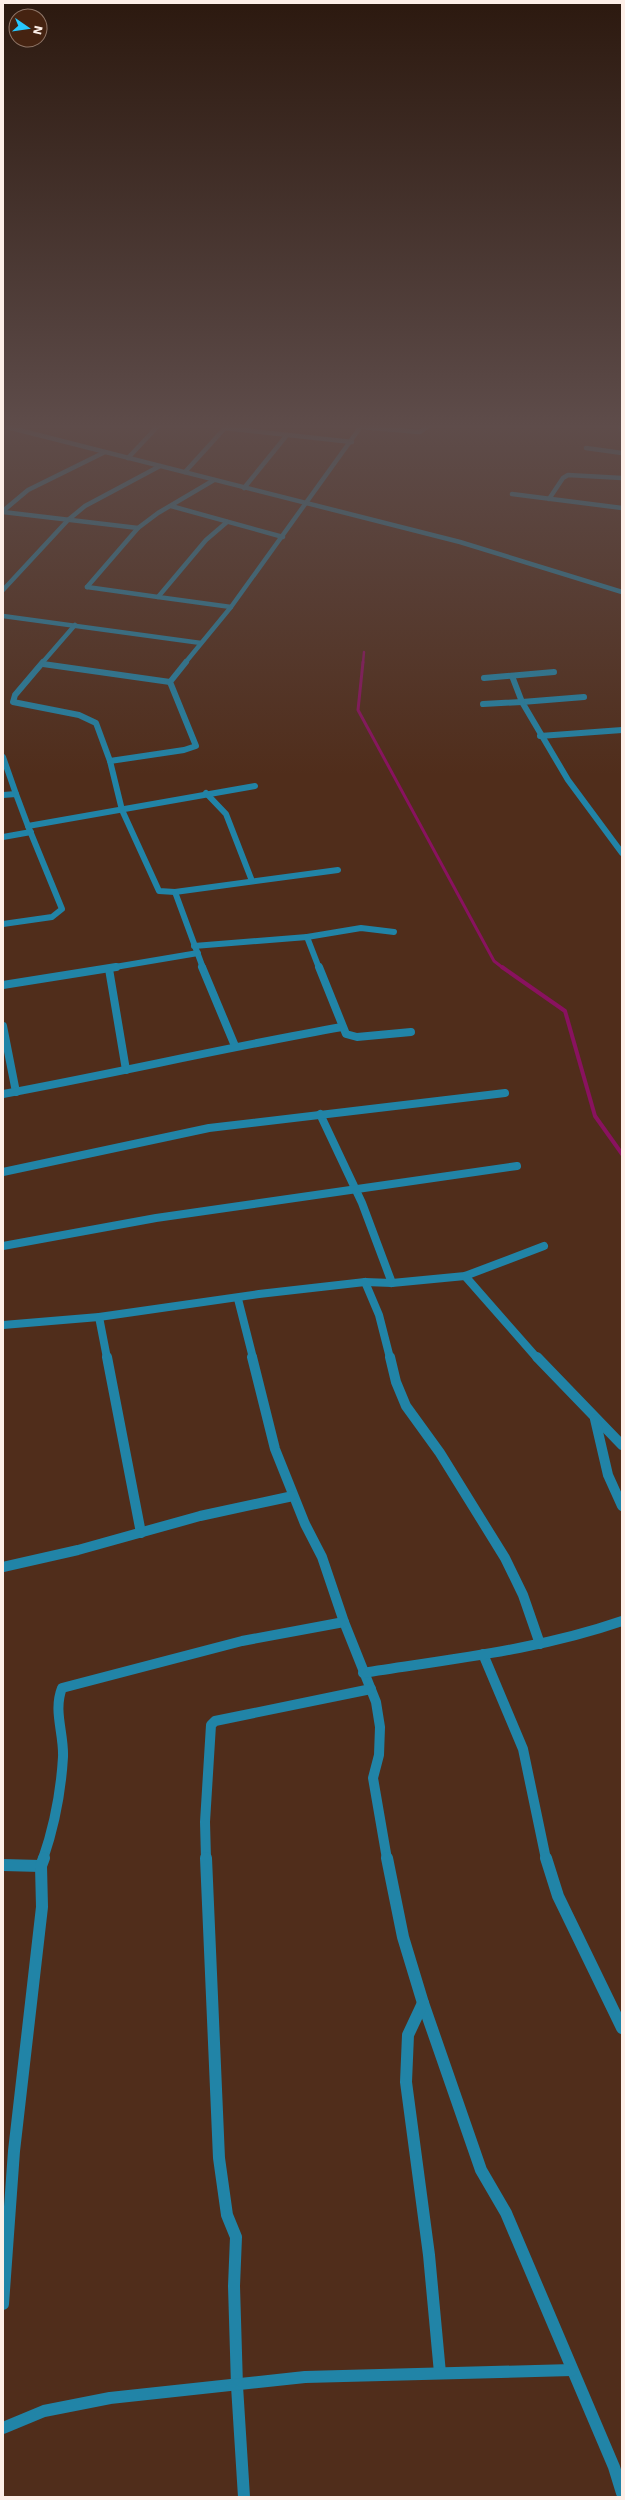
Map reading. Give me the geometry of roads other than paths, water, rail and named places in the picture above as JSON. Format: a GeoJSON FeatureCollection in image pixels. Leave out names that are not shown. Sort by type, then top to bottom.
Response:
{"type":"FeatureCollection","features":[{"type":"Feature","properties":{"kind":"street"},"geometry":{"type":"LineString","coordinates":[[3,590],[48,542]]}},
{"type":"Feature","properties":{"kind":"street"},"geometry":{"type":"LineString","coordinates":[[126,542],[87,587],[230,607]]}},
{"type":"Feature","properties":{"kind":"street"},"geometry":{"type":"LineString","coordinates":[[158,597],[205,542]]}},
{"type":"Feature","properties":{"kind":"street"},"geometry":{"type":"LineString","coordinates":[[170,682],[279,542]]}},
{"type":"Feature","properties":{"kind":"street"},"geometry":{"type":"LineString","coordinates":[[459,542],[622,592]]}},
{"type":"Feature","properties":{"kind":"street"},"geometry":{"type":"LineString","coordinates":[[3,616],[201,643]]}},
{"type":"Feature","properties":{"kind":"street"},"geometry":{"type":"LineString","coordinates":[[75,625],[15,695],[13,702],[79,715],[92,719],[99,727],[110,761],[122,810],[157,889],[161,892],[175,892],[338,870]]}},
{"type":"Feature","properties":{"kind":"street"},"geometry":{"type":"LineString","coordinates":[[43,664],[170,682]]}},
{"type":"Feature","properties":{"kind":"street"},"geometry":{"type":"LineString","coordinates":[[484,678],[554,672]]}},
{"type":"Feature","properties":{"kind":"street"},"geometry":{"type":"LineString","coordinates":[[512,676],[522,702],[540,736],[573,788],[622,853]]}},
{"type":"Feature","properties":{"kind":"street"},"geometry":{"type":"LineString","coordinates":[[110,761],[184,750],[196,746],[170,682]]}},
{"type":"Feature","properties":{"kind":"street"},"geometry":{"type":"LineString","coordinates":[[483,704],[584,697]]}},
{"type":"Feature","properties":{"kind":"street"},"geometry":{"type":"LineString","coordinates":[[540,736],[622,730]]}},
{"type":"Feature","properties":{"kind":"street"},"geometry":{"type":"LineString","coordinates":[[3,757],[16,794],[62,909],[52,917],[3,924]]}},
{"type":"Feature","properties":{"kind":"street"},"geometry":{"type":"LineString","coordinates":[[3,837],[30,829],[206,793],[255,786]]}},
{"type":"Feature","properties":{"kind":"street"},"geometry":{"type":"LineString","coordinates":[[206,793],[226,814],[252,881]]}},
{"type":"Feature","properties":{"kind":"street"},"geometry":{"type":"LineString","coordinates":[[3,795],[16,794]]}},
{"type":"Feature","properties":{"kind":"street"},"geometry":{"type":"LineString","coordinates":[[175,892],[194,946],[235,1046]]}},
{"type":"Feature","properties":{"kind":"street"},"geometry":{"type":"LineString","coordinates":[[194,946],[307,937],[358,927],[374,927],[394,932]]}},
{"type":"Feature","properties":{"kind":"street"},"geometry":{"type":"LineString","coordinates":[[307,937],[346,1034],[353,1037],[411,1032]]}},
{"type":"Feature","properties":{"kind":"street"},"geometry":{"type":"LineString","coordinates":[[3,985],[68,972],[109,969],[198,953]]}},
{"type":"Feature","properties":{"kind":"street"},"geometry":{"type":"LineString","coordinates":[[109,969],[126,1070]]}},
{"type":"Feature","properties":{"kind":"street"},"geometry":{"type":"LineString","coordinates":[[3,1026],[16,1092]]}},
{"type":"Feature","properties":{"kind":"street"},"geometry":{"type":"LineString","coordinates":[[3,1094],[126,1070],[235,1046],[342,1027]]}},
{"type":"Feature","properties":{"kind":"street"},"geometry":{"type":"LineString","coordinates":[[3,1172],[209,1128],[505,1093]]}},
{"type":"Feature","properties":{"kind":"street"},"geometry":{"type":"LineString","coordinates":[[320,1114],[380,1246],[392,1283]]}},
{"type":"Feature","properties":{"kind":"street"},"geometry":{"type":"LineString","coordinates":[[3,1246],[156,1218],[354,1188],[517,1166]]}},
{"type":"Feature","properties":{"kind":"street"},"geometry":{"type":"LineString","coordinates":[[3,1325],[99,1318],[238,1299],[259,1294],[365,1282],[392,1283],[465,1276],[544,1246]]}},
{"type":"Feature","properties":{"kind":"street"},"geometry":{"type":"LineString","coordinates":[[465,1276],[498,1315],[622,1445]]}},
{"type":"Feature","properties":{"kind":"street"},"geometry":{"type":"LineString","coordinates":[[365,1282],[379,1315],[396,1382],[406,1406],[440,1453],[505,1558],[524,1595],[540,1644]]}},
{"type":"Feature","properties":{"kind":"street"},"geometry":{"type":"LineString","coordinates":[[238,1299],[267,1422],[275,1449],[293,1496],[322,1558],[363,1673],[371,1689],[380,1727],[379,1755],[373,1778],[377,1810],[403,1937],[423,2003],[481,2170],[506,2213],[614,2467],[622,2492]]}},
{"type":"Feature","properties":{"kind":"street"},"geometry":{"type":"LineString","coordinates":[[99,1318],[141,1533]]}},
{"type":"Feature","properties":{"kind":"street"},"geometry":{"type":"LineString","coordinates":[[595,1418],[610,1479],[622,1506]]}},
{"type":"Feature","properties":{"kind":"street"},"geometry":{"type":"LineString","coordinates":[[3,1567],[78,1550],[200,1516],[293,1496]]}},
{"type":"Feature","properties":{"kind":"street"},"geometry":{"type":"LineString","coordinates":[[363,1673],[540,1644],[592,1632],[622,1621]]}},
{"type":"Feature","properties":{"kind":"street"},"geometry":{"type":"LineString","coordinates":[[3,2304],[14,2151],[42,1907],[41,1866],[52,1834],[63,1756],[57,1700],[62,1688],[242,1641],[344,1622]]}},
{"type":"Feature","properties":{"kind":"street"},"geometry":{"type":"LineString","coordinates":[[483,1654],[523,1748],[546,1860],[558,1896],[622,2028]]}},
{"type":"Feature","properties":{"kind":"street"},"geometry":{"type":"LineString","coordinates":[[244,2497],[237,2386],[234,2286],[237,2249],[236,2237],[227,2215],[219,2158],[208,1941],[205,1822],[211,1725],[215,1721],[259,1714],[371,1689]]}},
{"type":"Feature","properties":{"kind":"street"},"geometry":{"type":"LineString","coordinates":[[3,1865],[41,1866]]}},
{"type":"Feature","properties":{"kind":"street"},"geometry":{"type":"LineString","coordinates":[[423,2003],[408,2035],[406,2082],[429,2255],[440,2373]]}},
{"type":"Feature","properties":{"kind":"street"},"geometry":{"type":"LineString","coordinates":[[3,2428],[44,2412],[110,2398],[237,2386],[305,2377],[572,2370]]}},
{"type":"Feature","properties":{"kind":"waterway"},"geometry":{"type":"LineString","coordinates":[[363,663],[364,652]]}},
{"type":"Feature","properties":{"kind":"waterway"},"geometry":{"type":"LineString","coordinates":[[363,662],[358,710],[494,961],[503,968]]}},
{"type":"Feature","properties":{"kind":"waterway"},"geometry":{"type":"LineString","coordinates":[[502,967],[565,1011],[595,1116],[622,1154]]}}]}
